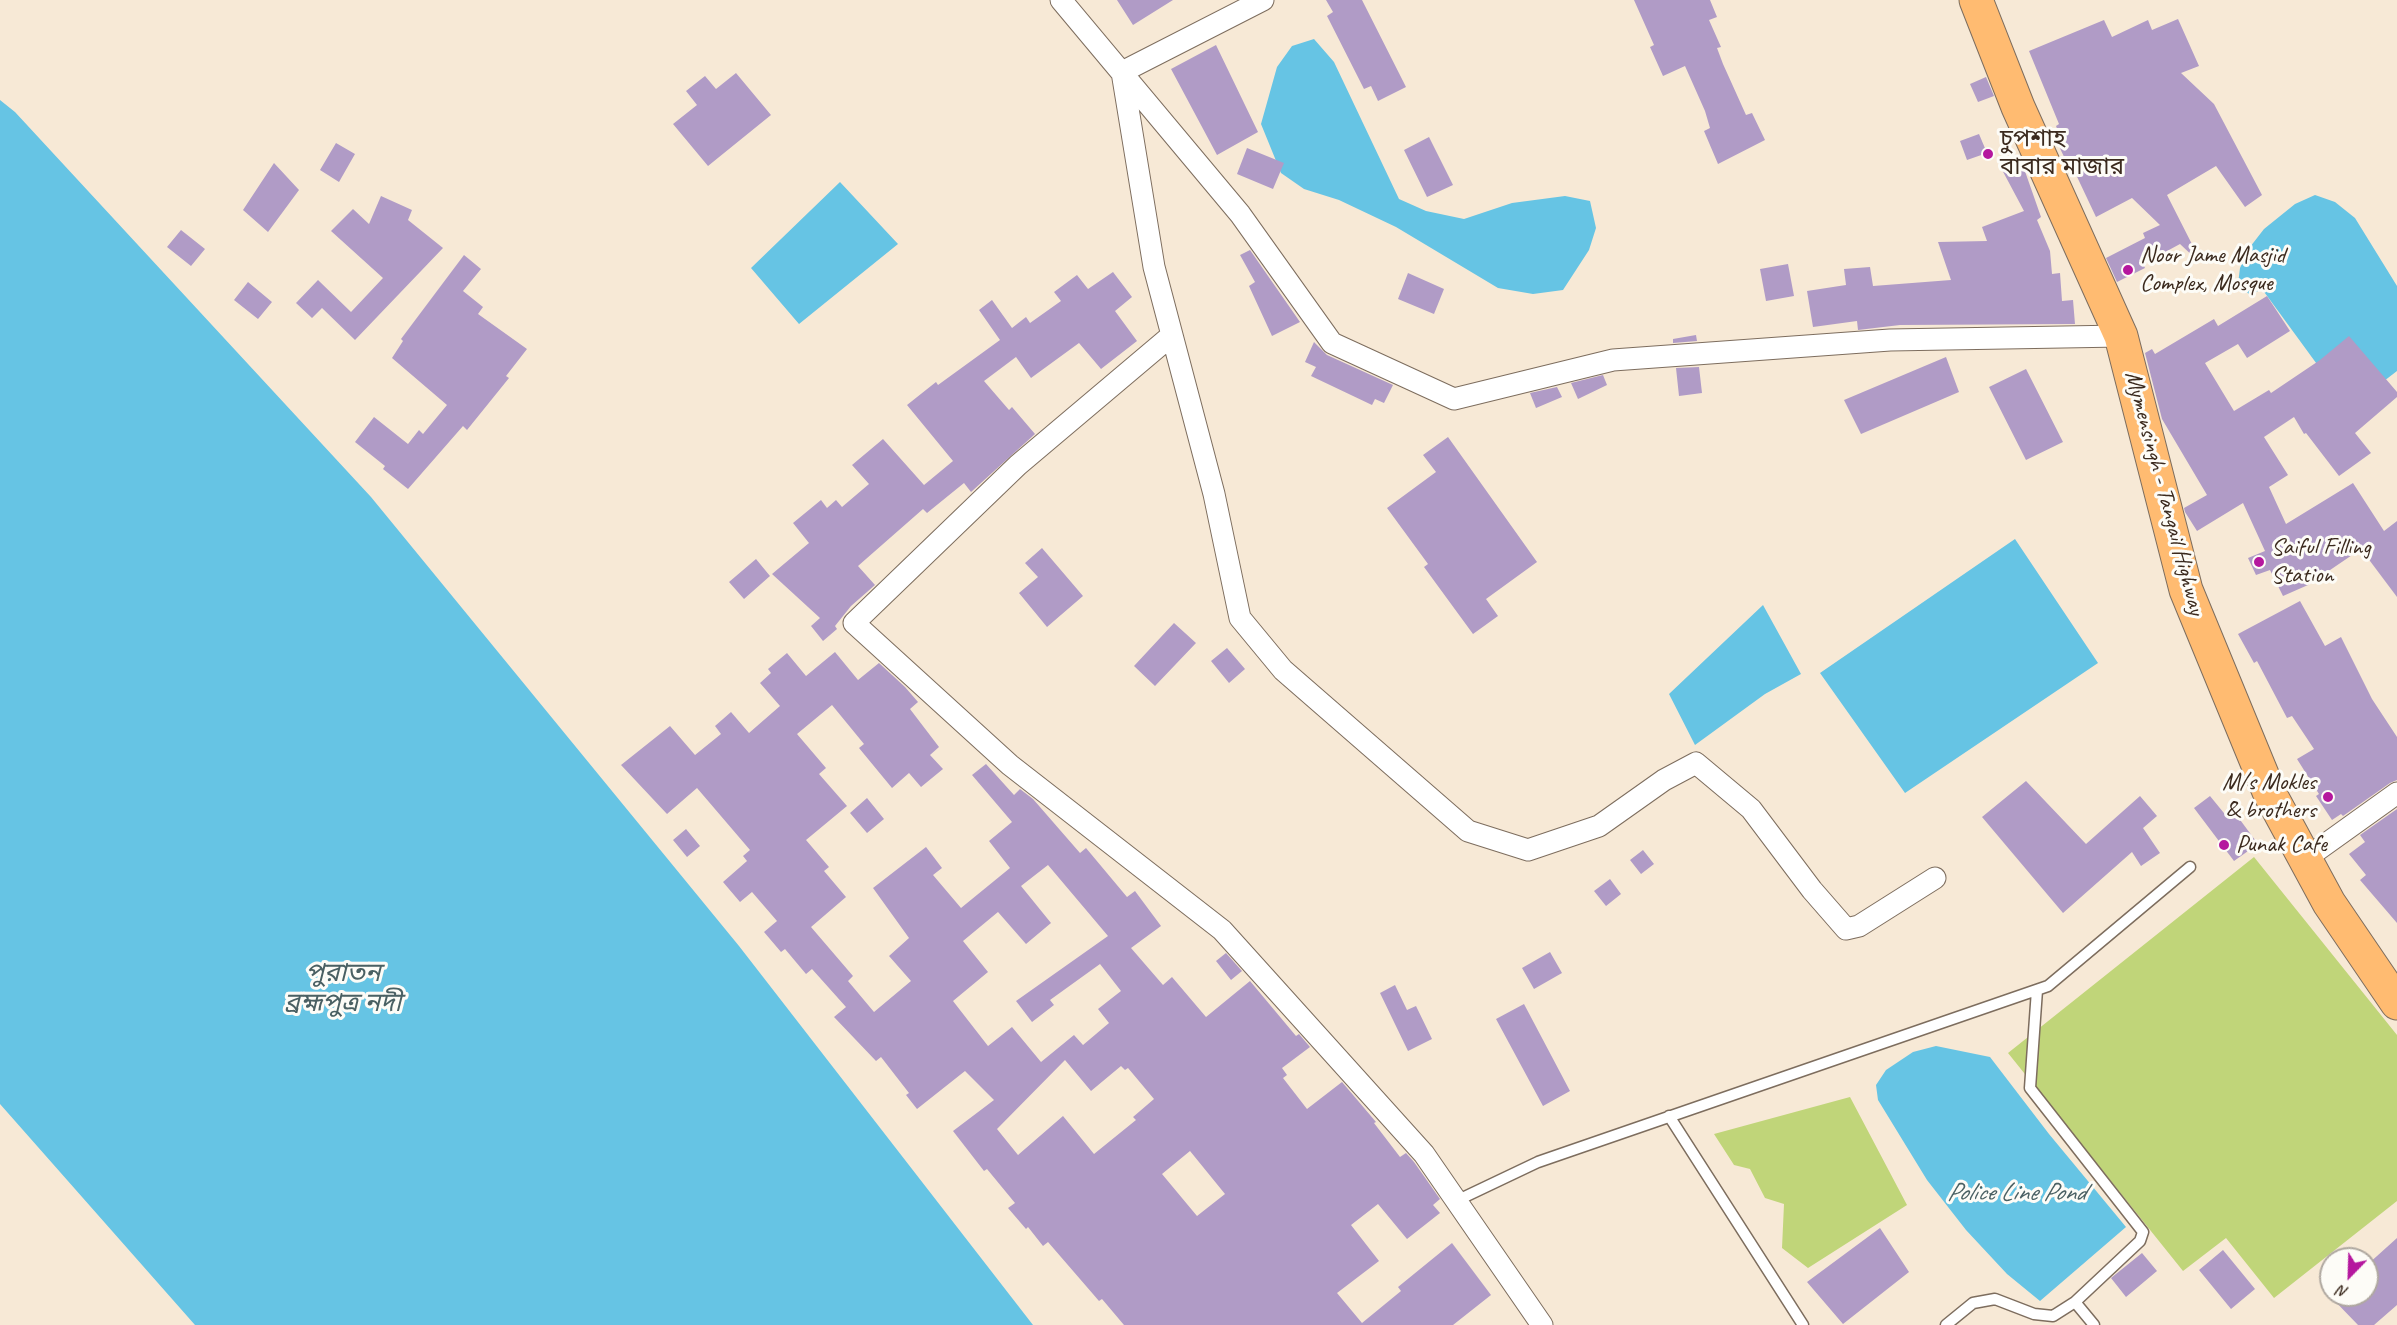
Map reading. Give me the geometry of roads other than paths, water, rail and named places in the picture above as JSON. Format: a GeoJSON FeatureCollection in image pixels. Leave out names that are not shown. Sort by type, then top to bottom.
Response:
{"type":"FeatureCollection","features":[{"type":"Feature","properties":{"kind":"highway","name":"Mymensingh - Tangail Highway"},"geometry":{"type":"LineString","coordinates":[[1976,0],[2018,107],[2121,336],[2186,590],[2270,794],[2329,903],[2397,1003]]}},
{"type":"Feature","properties":{"kind":"street"},"geometry":{"type":"LineString","coordinates":[[1062,0],[1240,214],[1332,343],[1454,399],[1613,360],[1890,340],[2121,336]]}},
{"type":"Feature","properties":{"kind":"street"},"geometry":{"type":"LineString","coordinates":[[1122,72],[1263,0]]}},
{"type":"Feature","properties":{"kind":"street"},"geometry":{"type":"LineString","coordinates":[[1122,72],[1154,267],[1214,494],[1239,618],[1283,669],[1468,831],[1527,850],[1599,826],[1664,780],[1696,763],[1751,809],[1812,891],[1846,929],[1860,926],[1935,878]]}},
{"type":"Feature","properties":{"kind":"street"},"geometry":{"type":"LineString","coordinates":[[1172,335],[1018,465],[854,623],[1010,765],[1222,930],[1424,1154],[1542,1325]]}},
{"type":"Feature","properties":{"kind":"street"},"geometry":{"type":"LineString","coordinates":[[2305,859],[2397,793]]}},
{"type":"Feature","properties":{"kind":"lane"},"geometry":{"type":"LineString","coordinates":[[1456,1201],[1538,1162],[2048,986],[2190,867]]}},
{"type":"Feature","properties":{"kind":"lane"},"geometry":{"type":"LineString","coordinates":[[1946,1325],[1973,1302],[1995,1299],[2034,1314],[2053,1316],[2075,1302],[2140,1241],[2143,1232],[2030,1089],[2037,990]]}},
{"type":"Feature","properties":{"kind":"lane"},"geometry":{"type":"LineString","coordinates":[[1669,1116],[1803,1325]]}},
{"type":"Feature","properties":{"kind":"lane"},"geometry":{"type":"LineString","coordinates":[[2075,1302],[2094,1325]]}},
{"type":"Feature","properties":{"kind":"water"},"geometry":{"type":"Polygon","coordinates":[[[1314,39],[1334,62],[1399,199],[1426,211],[1464,219],[1512,203],[1565,196],[1590,201],[1596,228],[1589,250],[1563,290],[1533,294],[1498,288],[1396,227],[1339,200],[1304,189],[1281,173],[1261,124],[1277,67],[1292,46],[1314,39]]]}},
{"type":"Feature","properties":{"kind":"water","name":"পুরাতন ব্রহ্মপুত্র নদী"},"geometry":{"type":"Polygon","coordinates":[[[0,100],[15,112],[371,497],[739,946],[1033,1325],[195,1325],[0,1104],[0,100]]]}},
{"type":"Feature","properties":{"kind":"water"},"geometry":{"type":"Polygon","coordinates":[[[840,182],[898,244],[799,324],[751,268],[840,182]]]}},
{"type":"Feature","properties":{"kind":"water"},"geometry":{"type":"Polygon","coordinates":[[[2315,195],[2335,202],[2355,218],[2397,286],[2397,371],[2349,408],[2262,289],[2250,295],[2238,284],[2240,268],[2250,247],[2264,229],[2295,204],[2315,195]]]}},
{"type":"Feature","properties":{"kind":"water"},"geometry":{"type":"Polygon","coordinates":[[[2015,539],[2098,663],[1905,793],[1820,673],[2015,539]]]}},
{"type":"Feature","properties":{"kind":"water"},"geometry":{"type":"Polygon","coordinates":[[[1763,605],[1801,674],[1765,694],[1695,745],[1669,694],[1763,605]]]}},
{"type":"Feature","properties":{"kind":"water","name":"Police Line Pond"},"geometry":{"type":"Polygon","coordinates":[[[1936,1046],[1990,1057],[2049,1134],[2126,1227],[2040,1301],[2007,1274],[1966,1230],[1927,1180],[1878,1100],[1876,1085],[1886,1070],[1913,1052],[1936,1046]]]}},
{"type":"Feature","properties":{"kind":"place","name":"চুপশাহ বাবার মাজার"},"geometry":{"type":"Point","coordinates":[1988,154]}},
{"type":"Feature","properties":{"kind":"place","name":"Noor Jame Masjid Complex, Mosque"},"geometry":{"type":"Point","coordinates":[2128,270]}},
{"type":"Feature","properties":{"kind":"place","name":"Saiful Filling Station"},"geometry":{"type":"Point","coordinates":[2259,562]}},
{"type":"Feature","properties":{"kind":"place","name":"M/s Mokles & brothers"},"geometry":{"type":"Point","coordinates":[2328,797]}},
{"type":"Feature","properties":{"kind":"place","name":"Punak Cafe"},"geometry":{"type":"Point","coordinates":[2224,845]}}]}
